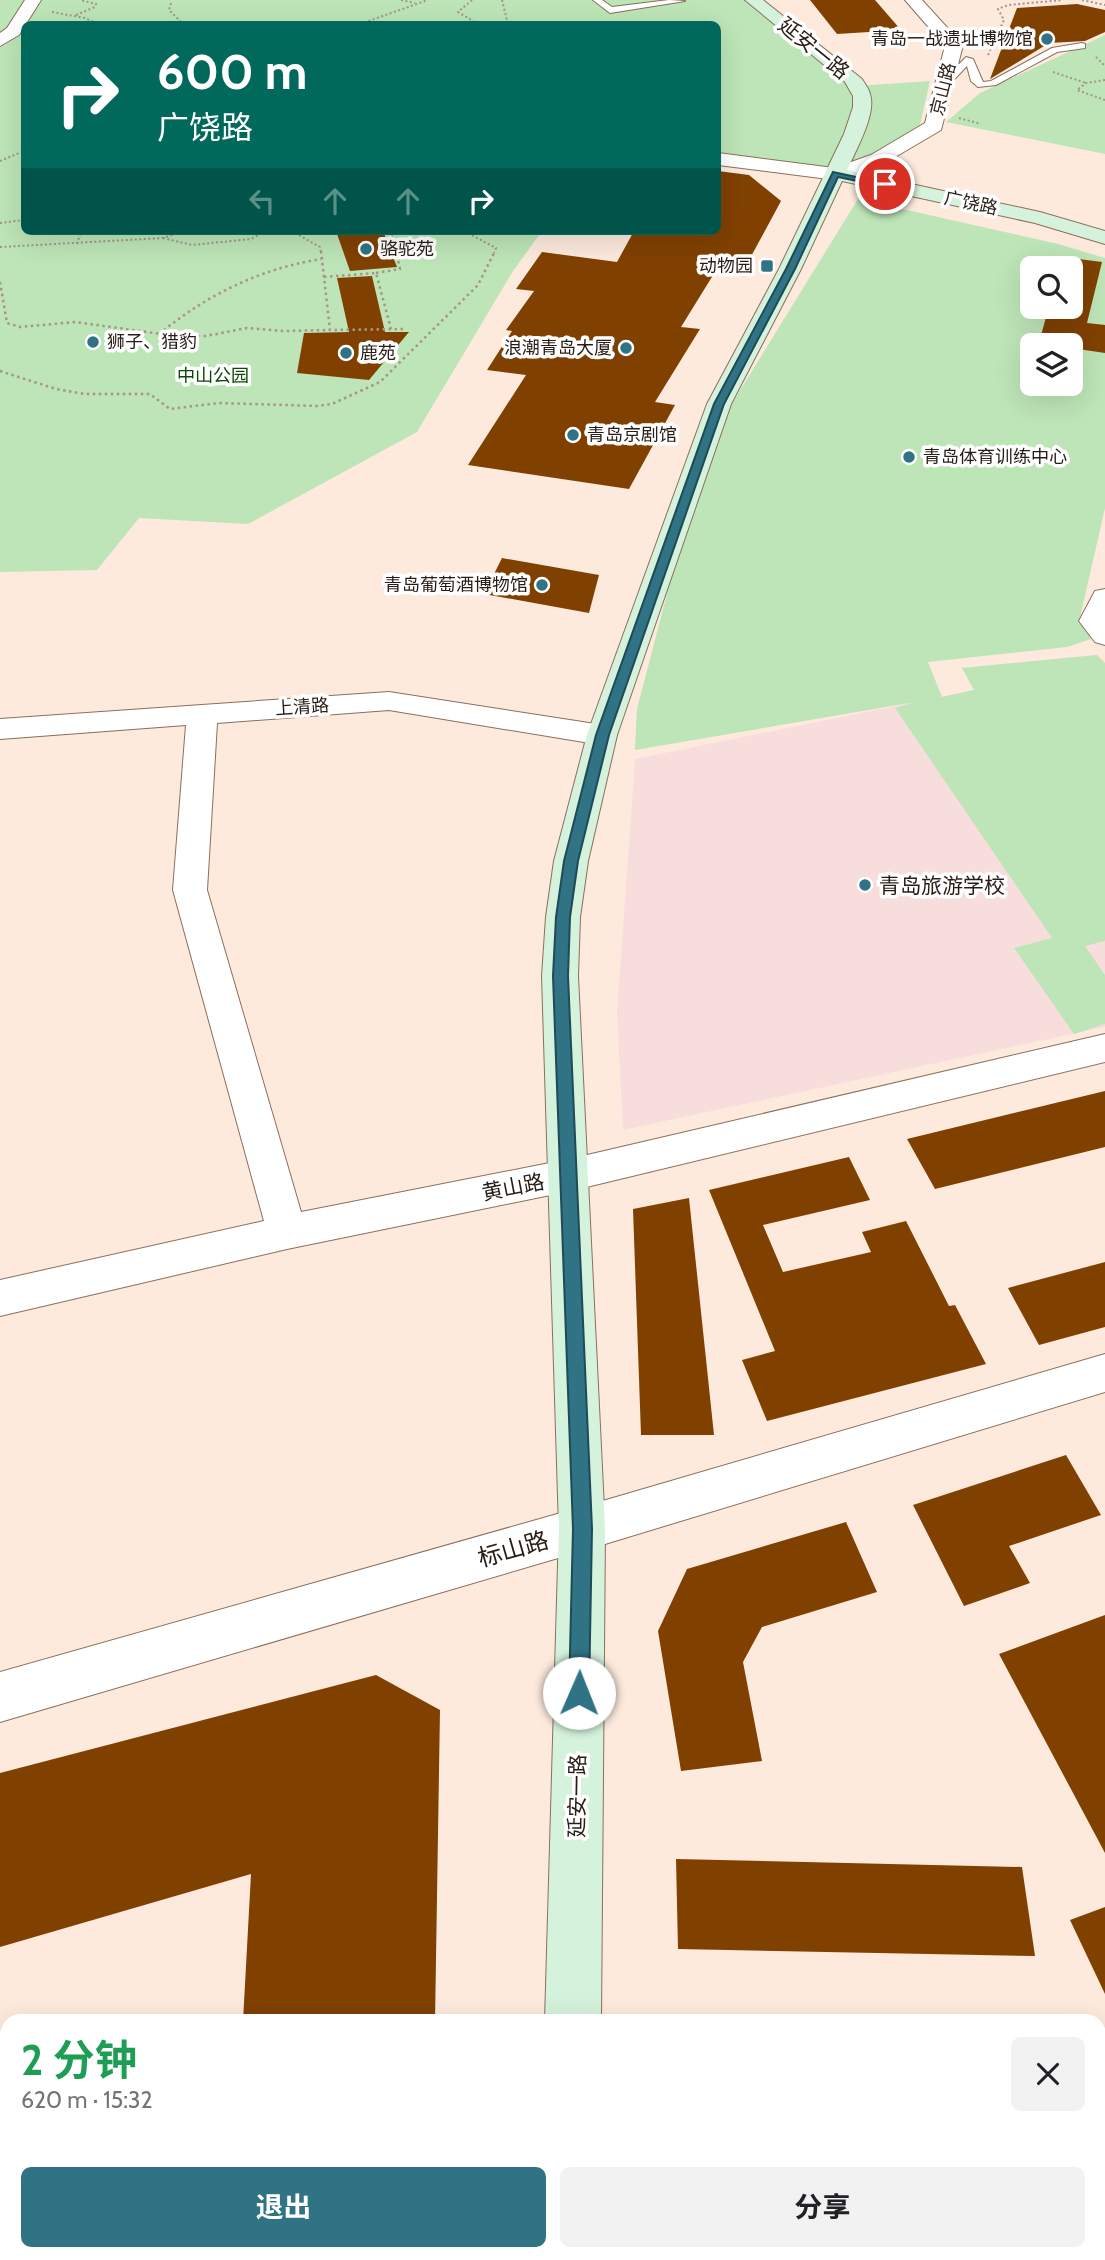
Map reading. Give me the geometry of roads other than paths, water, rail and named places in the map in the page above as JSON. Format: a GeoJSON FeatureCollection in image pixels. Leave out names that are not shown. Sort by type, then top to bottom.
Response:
{"type":"FeatureCollection","features":[{"type":"Feature","properties":{"kind":"main road","name":"延安一路"},"geometry":{"type":"LineString","coordinates":[[573,2014],[582,1529],[561,976],[563,917],[571,861],[602,735],[719,404],[836,174],[862,107],[859,87],[838,66],[753,0]]}},
{"type":"Feature","properties":{"kind":"main road","name":"广饶路"},"geometry":{"type":"LineString","coordinates":[[836,174],[1040,218],[1105,238]]}},
{"type":"Feature","properties":{"kind":"street","name":"京山路"},"geometry":{"type":"LineString","coordinates":[[836,174],[878,159],[934,126],[954,45],[913,0]]}},
{"type":"Feature","properties":{"kind":"street"},"geometry":{"type":"LineString","coordinates":[[0,41],[13,31],[31,4]]}},
{"type":"Feature","properties":{"kind":"street"},"geometry":{"type":"LineString","coordinates":[[721,159],[836,174]]}},
{"type":"Feature","properties":{"kind":"street"},"geometry":{"type":"LineString","coordinates":[[1105,597],[1093,621],[1105,636]]}},
{"type":"Feature","properties":{"kind":"street","name":"上清路"},"geometry":{"type":"LineString","coordinates":[[0,729],[389,701],[602,735]]}},
{"type":"Feature","properties":{"kind":"street"},"geometry":{"type":"LineString","coordinates":[[202,713],[190,890],[287,1232]]}},
{"type":"Feature","properties":{"kind":"street","name":"黄山路"},"geometry":{"type":"LineString","coordinates":[[0,1298],[287,1232],[569,1175],[1105,1048]]}},
{"type":"Feature","properties":{"kind":"street","name":"标山路"},"geometry":{"type":"LineString","coordinates":[[0,1697],[582,1529],[1105,1373]]}},
{"type":"Feature","properties":{"kind":"lane"},"geometry":{"type":"LineString","coordinates":[[597,0],[610,10],[680,0]]}},
{"type":"Feature","properties":{"kind":"lane"},"geometry":{"type":"LineString","coordinates":[[943,86],[969,59],[976,81],[981,85],[993,83],[1055,50],[1082,46]]}},
{"type":"Feature","properties":{"kind":"place","name":"青岛一战遗址博物馆"},"geometry":{"type":"Point","coordinates":[1047,39]}},
{"type":"Feature","properties":{"kind":"place","name":"骆驼苑"},"geometry":{"type":"Point","coordinates":[366,249]}},
{"type":"Feature","properties":{"kind":"place","name":"动物园"},"geometry":{"type":"Point","coordinates":[767,266]}},
{"type":"Feature","properties":{"kind":"place","name":"狮子、猎豹"},"geometry":{"type":"Point","coordinates":[93,342]}},
{"type":"Feature","properties":{"kind":"place","name":"浪潮青岛大厦"},"geometry":{"type":"Point","coordinates":[626,348]}},
{"type":"Feature","properties":{"kind":"place","name":"鹿苑"},"geometry":{"type":"Point","coordinates":[346,353]}},
{"type":"Feature","properties":{"kind":"place","name":"青岛京剧馆"},"geometry":{"type":"Point","coordinates":[573,435]}},
{"type":"Feature","properties":{"kind":"place","name":"青岛体育训练中心"},"geometry":{"type":"Point","coordinates":[909,457]}},
{"type":"Feature","properties":{"kind":"place","name":"青岛葡萄酒博物馆"},"geometry":{"type":"Point","coordinates":[542,585]}},
{"type":"Feature","properties":{"kind":"place","name":"青岛旅游学校"},"geometry":{"type":"Point","coordinates":[865,885]}},
{"type":"Feature","properties":{"kind":"park label","name":"中山公园"},"geometry":{"type":"Point","coordinates":[213,376]}}]}
